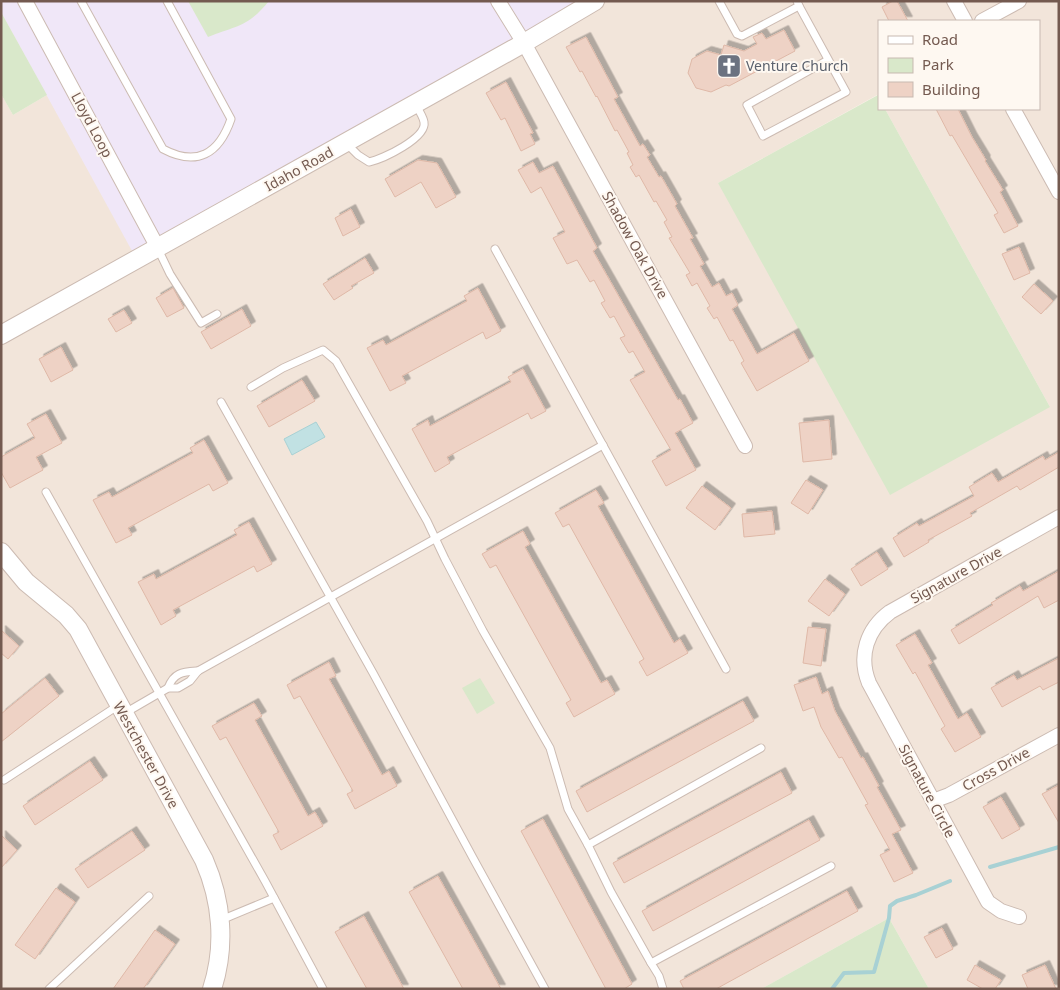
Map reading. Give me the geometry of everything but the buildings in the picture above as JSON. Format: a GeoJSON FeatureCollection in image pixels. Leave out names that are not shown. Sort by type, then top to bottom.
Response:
{"type":"FeatureCollection","features":[{"type":"Feature","properties":{"kind":"street","name":"Lloyd Loop"},"geometry":{"type":"LineString","coordinates":[[25,1],[158,248]]}},
{"type":"Feature","properties":{"kind":"street","name":"Shadow Oak Drive"},"geometry":{"type":"LineString","coordinates":[[498,1],[524,43],[745,446]]}},
{"type":"Feature","properties":{"kind":"street","name":"Idaho Road"},"geometry":{"type":"LineString","coordinates":[[1,335],[524,43],[595,1]]}},
{"type":"Feature","properties":{"kind":"street"},"geometry":{"type":"LineString","coordinates":[[954,1],[964,20]]}},
{"type":"Feature","properties":{"kind":"street"},"geometry":{"type":"LineString","coordinates":[[984,20],[1019,1]]}},
{"type":"Feature","properties":{"kind":"street"},"geometry":{"type":"LineString","coordinates":[[1014,110],[1059,192]]}},
{"type":"Feature","properties":{"kind":"street","name":"Signature Drive"},"geometry":{"type":"LineString","coordinates":[[866,645],[878,622],[890,612],[1059,517]]}},
{"type":"Feature","properties":{"kind":"street","name":"Westchester Drive"},"geometry":{"type":"LineString","coordinates":[[1,552],[26,582],[66,615],[74,624],[204,860],[214,886],[220,920],[218,966],[212,989]]}},
{"type":"Feature","properties":{"kind":"street","name":"Signature Circle"},"geometry":{"type":"LineString","coordinates":[[866,645],[864,666],[869,683],[988,902],[1001,911],[1020,917]]}},
{"type":"Feature","properties":{"kind":"street","name":"Cross Drive"},"geometry":{"type":"LineString","coordinates":[[932,801],[949,795],[1059,734]]}},
{"type":"Feature","properties":{"kind":"lane"},"geometry":{"type":"LineString","coordinates":[[81,1],[163,149],[183,157],[199,156],[216,147],[225,136],[231,119],[167,1]]}},
{"type":"Feature","properties":{"kind":"lane"},"geometry":{"type":"LineString","coordinates":[[719,1],[737,34],[742,36],[798,4],[846,92],[763,136],[747,105],[828,60]]}},
{"type":"Feature","properties":{"kind":"lane"},"geometry":{"type":"LineString","coordinates":[[346,143],[358,155],[369,162],[378,160],[417,138],[424,128],[424,122],[415,104]]}},
{"type":"Feature","properties":{"kind":"lane"},"geometry":{"type":"LineString","coordinates":[[158,248],[170,274],[202,323],[218,314]]}},
{"type":"Feature","properties":{"kind":"lane"},"geometry":{"type":"LineString","coordinates":[[494,249],[726,669]]}},
{"type":"Feature","properties":{"kind":"lane"},"geometry":{"type":"LineString","coordinates":[[251,387],[283,368],[323,350],[336,361],[437,538],[445,559],[483,631],[550,748],[568,809],[611,892],[659,976],[663,989]]}},
{"type":"Feature","properties":{"kind":"lane"},"geometry":{"type":"LineString","coordinates":[[220,402],[546,989]]}},
{"type":"Feature","properties":{"kind":"lane"},"geometry":{"type":"LineString","coordinates":[[4,780],[122,710],[168,688],[178,688],[190,681],[198,671],[603,445]]}},
{"type":"Feature","properties":{"kind":"lane"},"geometry":{"type":"LineString","coordinates":[[46,492],[274,898],[323,989]]}},
{"type":"Feature","properties":{"kind":"lane"},"geometry":{"type":"LineString","coordinates":[[168,688],[171,680],[176,676],[184,672],[198,671]]}},
{"type":"Feature","properties":{"kind":"lane"},"geometry":{"type":"LineString","coordinates":[[588,845],[762,748]]}},
{"type":"Feature","properties":{"kind":"lane"},"geometry":{"type":"LineString","coordinates":[[652,963],[831,866]]}},
{"type":"Feature","properties":{"kind":"lane"},"geometry":{"type":"LineString","coordinates":[[49,989],[149,896]]}},
{"type":"Feature","properties":{"kind":"lane"},"geometry":{"type":"LineString","coordinates":[[220,920],[274,898]]}},
{"type":"Feature","properties":{"kind":"shaded area"},"geometry":{"type":"Polygon","coordinates":[[[1,1],[595,1],[137,260],[1,12],[1,1]]]}},
{"type":"Feature","properties":{"kind":"shaded area"},"geometry":{"type":"Polygon","coordinates":[[[593,1],[1059,1],[1059,989],[929,989],[889,918],[761,989],[1,989],[1,94],[13,115],[47,95],[138,259],[593,1]],[[878,20],[878,96],[718,183],[1050,407],[886,110],[1040,110],[1040,20],[878,20]]]}},
{"type":"Feature","properties":{"kind":"green space"},"geometry":{"type":"Polygon","coordinates":[[[188,1],[269,1],[248,21],[208,37],[188,1]]]}},
{"type":"Feature","properties":{"kind":"green space"},"geometry":{"type":"Polygon","coordinates":[[[1,12],[47,95],[13,115],[1,94],[1,12]]]}},
{"type":"Feature","properties":{"kind":"green space"},"geometry":{"type":"Polygon","coordinates":[[[878,95],[878,110],[886,110],[1050,407],[890,495],[718,183],[878,95]]]}},
{"type":"Feature","properties":{"kind":"green space"},"geometry":{"type":"Polygon","coordinates":[[[480,678],[495,703],[477,714],[462,688],[480,678]]]}},
{"type":"Feature","properties":{"kind":"green space"},"geometry":{"type":"Polygon","coordinates":[[[889,918],[929,989],[761,989],[889,918]]]}},
{"type":"Feature","properties":{"kind":"water"},"geometry":{"type":"Polygon","coordinates":[[[316,422],[325,437],[292,455],[284,439],[316,422]]]}},
{"type":"Feature","properties":{"kind":"waterway"},"geometry":{"type":"LineString","coordinates":[[990,867],[1059,847]]}},
{"type":"Feature","properties":{"kind":"waterway"},"geometry":{"type":"LineString","coordinates":[[832,989],[844,973],[874,972],[889,918],[890,906],[897,901],[950,881]]}},
{"type":"Feature","properties":{"kind":"place","name":"Venture Church"},"geometry":{"type":"Point","coordinates":[729,66]}}]}
